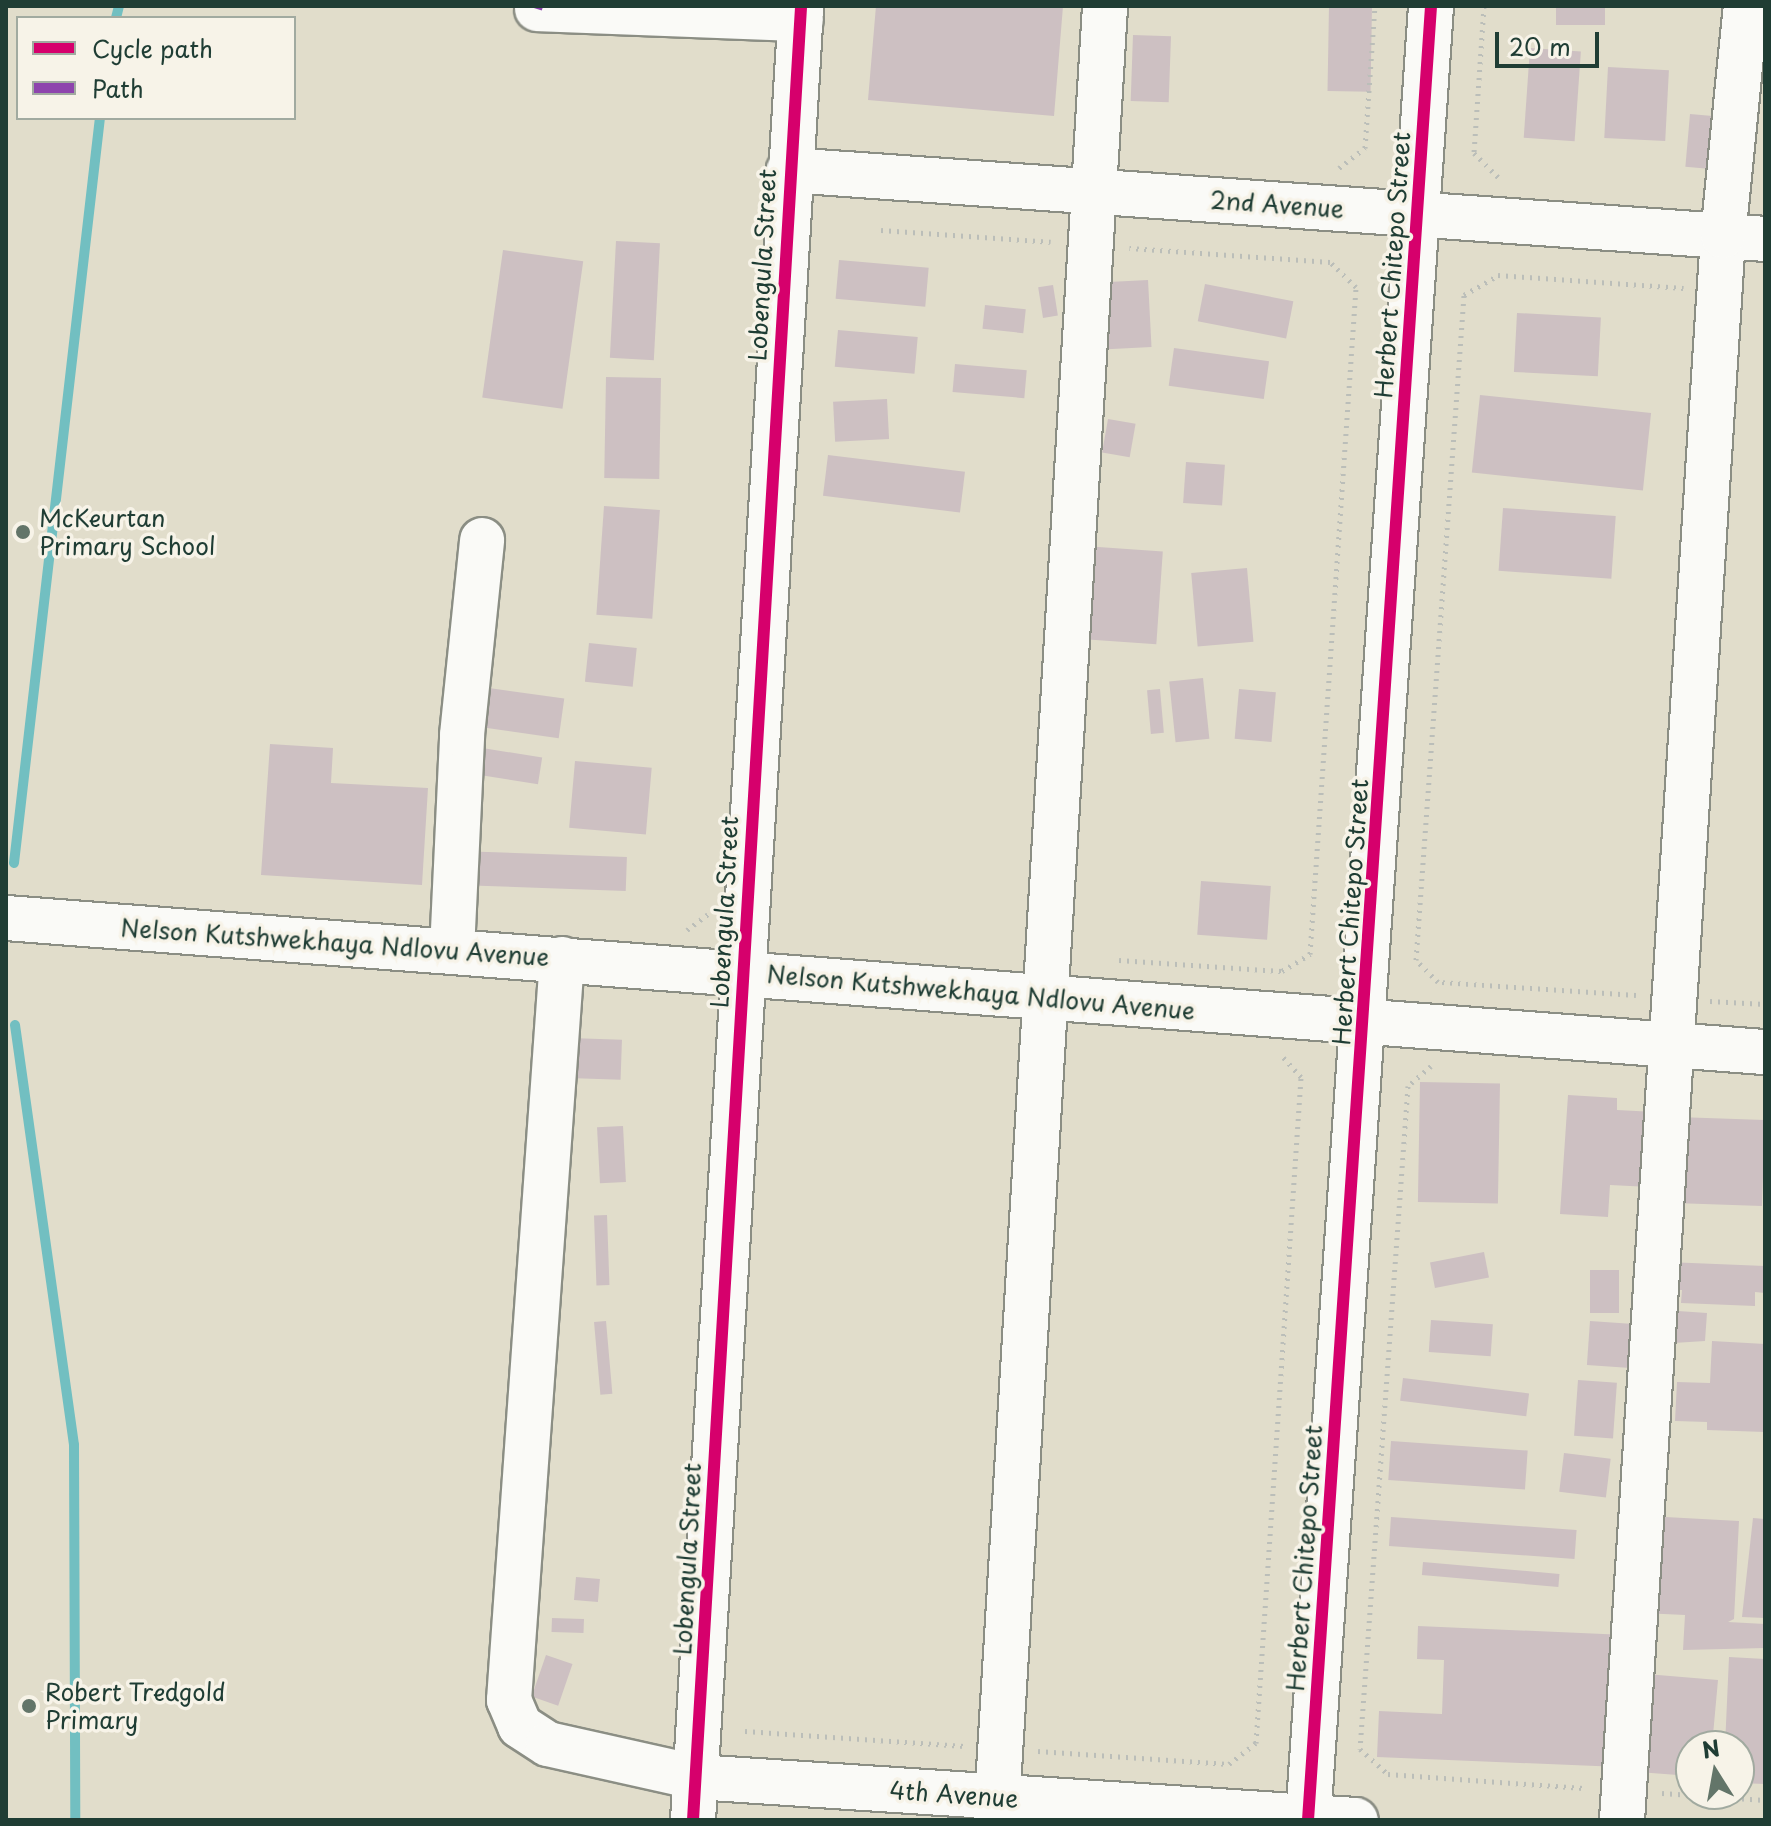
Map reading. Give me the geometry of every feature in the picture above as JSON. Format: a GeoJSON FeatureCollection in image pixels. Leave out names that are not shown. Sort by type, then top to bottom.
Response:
{"type":"FeatureCollection","features":[{"type":"Feature","properties":{"kind":"street"},"geometry":{"type":"LineString","coordinates":[[996,1808],[1105,6]]}},
{"type":"Feature","properties":{"kind":"street","name":"Herbert Chitepo Street"},"geometry":{"type":"LineString","coordinates":[[1308,1818],[1365,1022],[1431,6]]}},
{"type":"Feature","properties":{"kind":"street"},"geometry":{"type":"LineString","coordinates":[[1623,1805],[1720,291],[1744,237],[1746,6]]}},
{"type":"Feature","properties":{"kind":"street"},"geometry":{"type":"LineString","coordinates":[[537,9],[801,13]]}},
{"type":"Feature","properties":{"kind":"street","name":"Lobengula Street"},"geometry":{"type":"LineString","coordinates":[[693,1820],[789,170],[801,13]]}},
{"type":"Feature","properties":{"kind":"street","name":"2nd Avenue"},"geometry":{"type":"LineString","coordinates":[[789,170],[1744,237]]}},
{"type":"Feature","properties":{"kind":"street"},"geometry":{"type":"LineString","coordinates":[[452,951],[462,735],[482,540]]}},
{"type":"Feature","properties":{"kind":"street","name":"Nelson Kutshwekhaya Ndlovu Avenue"},"geometry":{"type":"LineString","coordinates":[[6,918],[1765,1052]]}},
{"type":"Feature","properties":{"kind":"street","name":"4th Avenue"},"geometry":{"type":"LineString","coordinates":[[562,959],[509,1700],[520,1726],[548,1744],[696,1777],[996,1808],[1356,1820]]}},
{"type":"Feature","properties":{"kind":"path"},"geometry":{"type":"LineString","coordinates":[[1336,171],[1365,148],[1375,6]]}},
{"type":"Feature","properties":{"kind":"path"},"geometry":{"type":"LineString","coordinates":[[1484,6],[1474,153],[1503,182]]}},
{"type":"Feature","properties":{"kind":"path"},"geometry":{"type":"LineString","coordinates":[[1282,971],[1310,954],[1355,302],[1356,287],[1330,262]]}},
{"type":"Feature","properties":{"kind":"path"},"geometry":{"type":"LineString","coordinates":[[1720,291],[1498,275],[1464,295],[1416,960],[1438,982],[1765,1004]]}},
{"type":"Feature","properties":{"kind":"path"},"geometry":{"type":"LineString","coordinates":[[671,929],[686,930],[719,906]]}},
{"type":"Feature","properties":{"kind":"path"},"geometry":{"type":"LineString","coordinates":[[745,1731],[1229,1764],[1256,1743],[1301,1077],[1278,1051]]}},
{"type":"Feature","properties":{"kind":"path"},"geometry":{"type":"LineString","coordinates":[[1434,1064],[1408,1086],[1360,1749],[1388,1774],[1623,1805],[1765,1800]]}},
{"type":"Feature","properties":{"kind":"building"},"geometry":{"type":"Polygon","coordinates":[[[876,6],[1063,6],[1054,116],[868,100],[876,6]]]}},
{"type":"Feature","properties":{"kind":"building"},"geometry":{"type":"Polygon","coordinates":[[[1329,6],[1372,7],[1371,92],[1328,91],[1329,6]]]}},
{"type":"Feature","properties":{"kind":"building"},"geometry":{"type":"Polygon","coordinates":[[[1556,6],[1605,6],[1605,25],[1556,25],[1556,6]]]}},
{"type":"Feature","properties":{"kind":"building"},"geometry":{"type":"Polygon","coordinates":[[[1133,35],[1171,36],[1169,102],[1131,101],[1133,35]]]}},
{"type":"Feature","properties":{"kind":"building"},"geometry":{"type":"Polygon","coordinates":[[[1530,48],[1581,52],[1575,141],[1524,138],[1530,48]]]}},
{"type":"Feature","properties":{"kind":"building"},"geometry":{"type":"Polygon","coordinates":[[[1608,67],[1669,70],[1665,141],[1604,138],[1608,67]]]}},
{"type":"Feature","properties":{"kind":"building"},"geometry":{"type":"Polygon","coordinates":[[[1690,114],[1724,117],[1719,170],[1685,167],[1690,114]]]}},
{"type":"Feature","properties":{"kind":"building"},"geometry":{"type":"Polygon","coordinates":[[[616,241],[660,243],[654,360],[610,358],[616,241]]]}},
{"type":"Feature","properties":{"kind":"building"},"geometry":{"type":"Polygon","coordinates":[[[503,250],[583,261],[562,409],[482,398],[503,250]]]}},
{"type":"Feature","properties":{"kind":"building"},"geometry":{"type":"Polygon","coordinates":[[[839,260],[929,268],[925,307],[836,299],[839,260]]]}},
{"type":"Feature","properties":{"kind":"building"},"geometry":{"type":"Polygon","coordinates":[[[1148,280],[1152,347],[1093,350],[1089,283],[1148,280]]]}},
{"type":"Feature","properties":{"kind":"building"},"geometry":{"type":"Polygon","coordinates":[[[1205,284],[1293,301],[1286,338],[1198,321],[1205,284]]]}},
{"type":"Feature","properties":{"kind":"building"},"geometry":{"type":"Polygon","coordinates":[[[1053,285],[1058,316],[1043,318],[1038,287],[1053,285]]]}},
{"type":"Feature","properties":{"kind":"building"},"geometry":{"type":"Polygon","coordinates":[[[985,305],[1026,309],[1023,333],[982,329],[985,305]]]}},
{"type":"Feature","properties":{"kind":"building"},"geometry":{"type":"Polygon","coordinates":[[[1517,313],[1601,317],[1598,376],[1514,372],[1517,313]]]}},
{"type":"Feature","properties":{"kind":"building"},"geometry":{"type":"Polygon","coordinates":[[[838,330],[918,337],[914,374],[835,367],[838,330]]]}},
{"type":"Feature","properties":{"kind":"building"},"geometry":{"type":"Polygon","coordinates":[[[1174,348],[1269,361],[1264,399],[1169,386],[1174,348]]]}},
{"type":"Feature","properties":{"kind":"building"},"geometry":{"type":"Polygon","coordinates":[[[955,364],[1027,370],[1024,398],[953,392],[955,364]]]}},
{"type":"Feature","properties":{"kind":"building"},"geometry":{"type":"Polygon","coordinates":[[[606,377],[661,378],[659,479],[604,478],[606,377]]]}},
{"type":"Feature","properties":{"kind":"building"},"geometry":{"type":"Polygon","coordinates":[[[1480,395],[1651,413],[1643,491],[1472,473],[1480,395]]]}},
{"type":"Feature","properties":{"kind":"building"},"geometry":{"type":"Polygon","coordinates":[[[887,399],[889,439],[835,442],[833,402],[887,399]]]}},
{"type":"Feature","properties":{"kind":"building"},"geometry":{"type":"Polygon","coordinates":[[[1108,419],[1136,424],[1130,457],[1102,452],[1108,419]]]}},
{"type":"Feature","properties":{"kind":"building"},"geometry":{"type":"Polygon","coordinates":[[[828,455],[965,472],[960,513],[823,496],[828,455]]]}},
{"type":"Feature","properties":{"kind":"building"},"geometry":{"type":"Polygon","coordinates":[[[1186,462],[1225,465],[1222,506],[1183,503],[1186,462]]]}},
{"type":"Feature","properties":{"kind":"building"},"geometry":{"type":"Polygon","coordinates":[[[604,506],[660,510],[652,619],[596,615],[604,506]]]}},
{"type":"Feature","properties":{"kind":"building"},"geometry":{"type":"Polygon","coordinates":[[[1503,508],[1616,516],[1611,579],[1499,571],[1503,508]]]}},
{"type":"Feature","properties":{"kind":"building"},"geometry":{"type":"Polygon","coordinates":[[[1084,546],[1163,552],[1156,644],[1078,639],[1084,546]]]}},
{"type":"Feature","properties":{"kind":"building"},"geometry":{"type":"Polygon","coordinates":[[[1247,568],[1253,642],[1198,647],[1191,573],[1247,568]]]}},
{"type":"Feature","properties":{"kind":"building"},"geometry":{"type":"Polygon","coordinates":[[[589,643],[637,648],[633,687],[585,682],[589,643]]]}},
{"type":"Feature","properties":{"kind":"building"},"geometry":{"type":"Polygon","coordinates":[[[1203,678],[1209,739],[1176,742],[1169,682],[1203,678]]]}},
{"type":"Feature","properties":{"kind":"building"},"geometry":{"type":"Polygon","coordinates":[[[489,688],[564,699],[559,738],[483,728],[489,688]]]}},
{"type":"Feature","properties":{"kind":"building"},"geometry":{"type":"Polygon","coordinates":[[[1160,689],[1164,733],[1151,734],[1147,690],[1160,689]]]}},
{"type":"Feature","properties":{"kind":"building"},"geometry":{"type":"Polygon","coordinates":[[[1239,689],[1276,692],[1272,742],[1235,739],[1239,689]]]}},
{"type":"Feature","properties":{"kind":"building"},"geometry":{"type":"Polygon","coordinates":[[[270,744],[333,748],[331,783],[428,788],[422,885],[261,875],[270,744]]]}},
{"type":"Feature","properties":{"kind":"building"},"geometry":{"type":"Polygon","coordinates":[[[476,747],[542,757],[538,784],[472,774],[476,747]]]}},
{"type":"Feature","properties":{"kind":"building"},"geometry":{"type":"Polygon","coordinates":[[[575,761],[652,768],[646,834],[569,828],[575,761]]]}},
{"type":"Feature","properties":{"kind":"building"},"geometry":{"type":"Polygon","coordinates":[[[458,851],[627,857],[626,891],[457,885],[458,851]]]}},
{"type":"Feature","properties":{"kind":"building"},"geometry":{"type":"Polygon","coordinates":[[[1201,881],[1271,886],[1267,940],[1197,935],[1201,881]]]}},
{"type":"Feature","properties":{"kind":"building"},"geometry":{"type":"Polygon","coordinates":[[[570,1038],[622,1040],[621,1080],[569,1078],[570,1038]]]}},
{"type":"Feature","properties":{"kind":"building"},"geometry":{"type":"Polygon","coordinates":[[[1420,1082],[1500,1083],[1498,1203],[1418,1202],[1420,1082]]]}},
{"type":"Feature","properties":{"kind":"building"},"geometry":{"type":"Polygon","coordinates":[[[1568,1095],[1617,1098],[1617,1110],[1655,1112],[1650,1187],[1610,1185],[1608,1217],[1560,1214],[1568,1095]]]}},
{"type":"Feature","properties":{"kind":"building"},"geometry":{"type":"Polygon","coordinates":[[[1677,1117],[1765,1120],[1762,1206],[1674,1203],[1677,1117]]]}},
{"type":"Feature","properties":{"kind":"building"},"geometry":{"type":"Polygon","coordinates":[[[623,1126],[626,1182],[600,1183],[597,1127],[623,1126]]]}},
{"type":"Feature","properties":{"kind":"building"},"geometry":{"type":"Polygon","coordinates":[[[594,1215],[607,1215],[609,1285],[596,1285],[594,1215]]]}},
{"type":"Feature","properties":{"kind":"building"},"geometry":{"type":"Polygon","coordinates":[[[1484,1252],[1489,1278],[1435,1288],[1430,1262],[1484,1252]]]}},
{"type":"Feature","properties":{"kind":"building"},"geometry":{"type":"Polygon","coordinates":[[[1667,1262],[1765,1266],[1765,1293],[1755,1292],[1755,1306],[1681,1303],[1682,1290],[1666,1290],[1667,1262]]]}},
{"type":"Feature","properties":{"kind":"building"},"geometry":{"type":"Polygon","coordinates":[[[1590,1270],[1619,1270],[1619,1313],[1590,1313],[1590,1270]]]}},
{"type":"Feature","properties":{"kind":"building"},"geometry":{"type":"Polygon","coordinates":[[[1661,1295],[1678,1296],[1678,1311],[1707,1313],[1705,1341],[1658,1344],[1661,1295]]]}},
{"type":"Feature","properties":{"kind":"building"},"geometry":{"type":"Polygon","coordinates":[[[1431,1320],[1493,1324],[1491,1356],[1429,1352],[1431,1320]]]}},
{"type":"Feature","properties":{"kind":"building"},"geometry":{"type":"Polygon","coordinates":[[[606,1321],[612,1394],[600,1395],[594,1322],[606,1321]]]}},
{"type":"Feature","properties":{"kind":"building"},"geometry":{"type":"Polygon","coordinates":[[[1590,1321],[1630,1324],[1627,1368],[1587,1365],[1590,1321]]]}},
{"type":"Feature","properties":{"kind":"building"},"geometry":{"type":"Polygon","coordinates":[[[1712,1341],[1765,1344],[1765,1432],[1707,1430],[1707,1422],[1675,1421],[1677,1382],[1710,1383],[1712,1341]]]}},
{"type":"Feature","properties":{"kind":"building"},"geometry":{"type":"Polygon","coordinates":[[[1403,1378],[1529,1393],[1526,1416],[1400,1401],[1403,1378]]]}},
{"type":"Feature","properties":{"kind":"building"},"geometry":{"type":"Polygon","coordinates":[[[1578,1380],[1617,1383],[1613,1439],[1574,1436],[1578,1380]]]}},
{"type":"Feature","properties":{"kind":"building"},"geometry":{"type":"Polygon","coordinates":[[[1391,1441],[1528,1451],[1525,1489],[1388,1480],[1391,1441]]]}},
{"type":"Feature","properties":{"kind":"building"},"geometry":{"type":"Polygon","coordinates":[[[1564,1453],[1611,1459],[1606,1497],[1559,1492],[1564,1453]]]}},
{"type":"Feature","properties":{"kind":"building"},"geometry":{"type":"Polygon","coordinates":[[[1647,1516],[1739,1521],[1734,1619],[1728,1622],[1765,1624],[1765,1648],[1683,1650],[1685,1615],[1642,1613],[1647,1516]]]}},
{"type":"Feature","properties":{"kind":"building"},"geometry":{"type":"Polygon","coordinates":[[[1391,1517],[1577,1530],[1575,1559],[1389,1546],[1391,1517]]]}},
{"type":"Feature","properties":{"kind":"building"},"geometry":{"type":"Polygon","coordinates":[[[1753,1518],[1765,1519],[1765,1618],[1742,1617],[1753,1518]]]}},
{"type":"Feature","properties":{"kind":"building"},"geometry":{"type":"Polygon","coordinates":[[[1423,1562],[1559,1574],[1558,1587],[1422,1575],[1423,1562]]]}},
{"type":"Feature","properties":{"kind":"building"},"geometry":{"type":"Polygon","coordinates":[[[576,1577],[600,1579],[598,1602],[574,1600],[576,1577]]]}},
{"type":"Feature","properties":{"kind":"building"},"geometry":{"type":"Polygon","coordinates":[[[552,1618],[584,1619],[583,1633],[552,1632],[552,1618]]]}},
{"type":"Feature","properties":{"kind":"building"},"geometry":{"type":"Polygon","coordinates":[[[1418,1626],[1626,1635],[1620,1767],[1377,1757],[1379,1711],[1442,1714],[1444,1660],[1417,1659],[1418,1626]]]}},
{"type":"Feature","properties":{"kind":"building"},"geometry":{"type":"Polygon","coordinates":[[[546,1655],[572,1664],[558,1706],[532,1697],[546,1655]]]}},
{"type":"Feature","properties":{"kind":"building"},"geometry":{"type":"Polygon","coordinates":[[[1729,1657],[1765,1659],[1765,1784],[1755,1784],[1755,1730],[1726,1730],[1729,1657]]]}},
{"type":"Feature","properties":{"kind":"building"},"geometry":{"type":"Polygon","coordinates":[[[1646,1674],[1718,1680],[1713,1730],[1675,1730],[1675,1775],[1638,1772],[1646,1674]]]}},
{"type":"Feature","properties":{"kind":"waterway"},"geometry":{"type":"LineString","coordinates":[[116,16],[119,6]]}},
{"type":"Feature","properties":{"kind":"waterway"},"geometry":{"type":"LineString","coordinates":[[14,863],[100,120]]}},
{"type":"Feature","properties":{"kind":"waterway"},"geometry":{"type":"LineString","coordinates":[[15,1025],[74,1445],[75,1820]]}},
{"type":"Feature","properties":{"kind":"cycle path"},"geometry":{"type":"LineString","coordinates":[[693,1820],[801,6]]}},
{"type":"Feature","properties":{"kind":"cycle path"},"geometry":{"type":"LineString","coordinates":[[1308,1820],[1431,6]]}},
{"type":"Feature","properties":{"kind":"place","name":"McKeurtan Primary School"},"geometry":{"type":"Point","coordinates":[23,532]}},
{"type":"Feature","properties":{"kind":"place","name":"Robert Tredgold Primary"},"geometry":{"type":"Point","coordinates":[29,1706]}}]}
